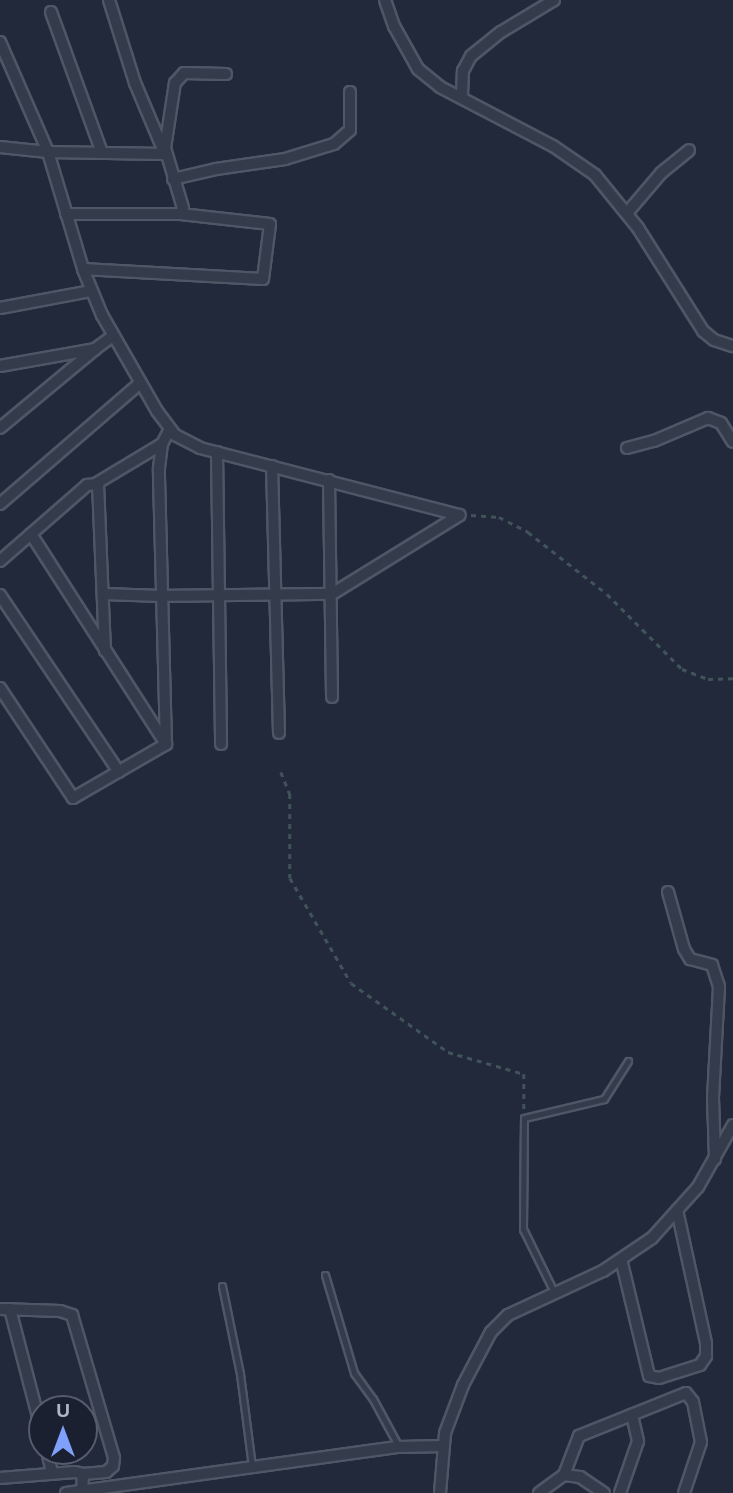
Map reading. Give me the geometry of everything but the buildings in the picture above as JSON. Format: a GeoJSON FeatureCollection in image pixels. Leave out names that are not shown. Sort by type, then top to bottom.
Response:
{"type":"FeatureCollection","features":[{"type":"Feature","properties":{"kind":"street"},"geometry":{"type":"LineString","coordinates":[[108,0],[135,83],[165,155],[183,208],[181,214]]}},
{"type":"Feature","properties":{"kind":"street"},"geometry":{"type":"LineString","coordinates":[[385,0],[397,32],[418,69],[440,87],[462,96],[575,158],[595,175],[627,213],[703,331],[714,340],[733,346]]}},
{"type":"Feature","properties":{"kind":"street"},"geometry":{"type":"LineString","coordinates":[[462,96],[463,71],[471,56],[501,32],[554,0]]}},
{"type":"Feature","properties":{"kind":"street"},"geometry":{"type":"LineString","coordinates":[[51,12],[102,153]]}},
{"type":"Feature","properties":{"kind":"street"},"geometry":{"type":"LineString","coordinates":[[0,42],[48,152],[91,292],[140,383],[170,429],[188,443],[217,452],[460,515]]}},
{"type":"Feature","properties":{"kind":"street"},"geometry":{"type":"LineString","coordinates":[[165,155],[168,116],[179,76],[186,73],[226,74]]}},
{"type":"Feature","properties":{"kind":"street"},"geometry":{"type":"LineString","coordinates":[[173,179],[216,169],[285,159],[334,144],[350,130],[351,92]]}},
{"type":"Feature","properties":{"kind":"street"},"geometry":{"type":"LineString","coordinates":[[0,147],[48,152],[165,155]]}},
{"type":"Feature","properties":{"kind":"street"},"geometry":{"type":"LineString","coordinates":[[627,213],[661,173],[689,150]]}},
{"type":"Feature","properties":{"kind":"street"},"geometry":{"type":"LineString","coordinates":[[66,214],[181,214],[270,224],[262,279],[83,269]]}},
{"type":"Feature","properties":{"kind":"street"},"geometry":{"type":"LineString","coordinates":[[0,308],[91,292]]}},
{"type":"Feature","properties":{"kind":"street"},"geometry":{"type":"LineString","coordinates":[[0,428],[113,336]]}},
{"type":"Feature","properties":{"kind":"street"},"geometry":{"type":"LineString","coordinates":[[0,366],[95,349]]}},
{"type":"Feature","properties":{"kind":"street"},"geometry":{"type":"LineString","coordinates":[[0,504],[140,383]]}},
{"type":"Feature","properties":{"kind":"street"},"geometry":{"type":"LineString","coordinates":[[627,447],[654,441],[708,418],[720,423],[733,442]]}},
{"type":"Feature","properties":{"kind":"street"},"geometry":{"type":"LineString","coordinates":[[166,744],[160,596],[162,444],[170,429]]}},
{"type":"Feature","properties":{"kind":"street"},"geometry":{"type":"LineString","coordinates":[[2,555],[32,534],[87,485],[97,484],[162,444]]}},
{"type":"Feature","properties":{"kind":"street"},"geometry":{"type":"LineString","coordinates":[[217,452],[221,744]]}},
{"type":"Feature","properties":{"kind":"street"},"geometry":{"type":"LineString","coordinates":[[272,466],[279,733]]}},
{"type":"Feature","properties":{"kind":"street"},"geometry":{"type":"LineString","coordinates":[[329,480],[332,697]]}},
{"type":"Feature","properties":{"kind":"street"},"geometry":{"type":"LineString","coordinates":[[97,484],[101,492],[105,651]]}},
{"type":"Feature","properties":{"kind":"street"},"geometry":{"type":"LineString","coordinates":[[104,594],[332,594],[460,515]]}},
{"type":"Feature","properties":{"kind":"street"},"geometry":{"type":"LineString","coordinates":[[32,534],[166,744]]}},
{"type":"Feature","properties":{"kind":"street"},"geometry":{"type":"LineString","coordinates":[[0,595],[119,772]]}},
{"type":"Feature","properties":{"kind":"street"},"geometry":{"type":"LineString","coordinates":[[0,688],[74,799],[166,744]]}},
{"type":"Feature","properties":{"kind":"street"},"geometry":{"type":"LineString","coordinates":[[668,892],[684,949],[690,959],[712,965],[719,987],[713,1098],[715,1162]]}},
{"type":"Feature","properties":{"kind":"street"},"geometry":{"type":"LineString","coordinates":[[440,1493],[443,1446],[463,1385],[491,1332],[508,1315],[603,1271],[652,1238],[698,1187],[715,1162],[733,1125]]}},
{"type":"Feature","properties":{"kind":"street"},"geometry":{"type":"LineString","coordinates":[[621,1259],[649,1376],[659,1378],[700,1365],[706,1356],[706,1343],[677,1210]]}},
{"type":"Feature","properties":{"kind":"street"},"geometry":{"type":"LineString","coordinates":[[0,1478],[66,1471],[83,1474],[106,1472],[113,1466],[114,1458],[72,1315],[60,1311],[5,1309],[31,1395]]}},
{"type":"Feature","properties":{"kind":"street"},"geometry":{"type":"LineString","coordinates":[[539,1493],[564,1475],[579,1436],[679,1395],[690,1395],[701,1442],[684,1493]]}},
{"type":"Feature","properties":{"kind":"street"},"geometry":{"type":"LineString","coordinates":[[620,1493],[638,1441],[632,1415]]}},
{"type":"Feature","properties":{"kind":"street"},"geometry":{"type":"LineString","coordinates":[[66,1493],[399,1447],[443,1446]]}},
{"type":"Feature","properties":{"kind":"street"},"geometry":{"type":"LineString","coordinates":[[50,1465],[52,1472]]}},
{"type":"Feature","properties":{"kind":"street"},"geometry":{"type":"LineString","coordinates":[[82,1492],[83,1474]]}},
{"type":"Feature","properties":{"kind":"street"},"geometry":{"type":"LineString","coordinates":[[564,1475],[580,1477],[604,1493]]}},
{"type":"Feature","properties":{"kind":"lane"},"geometry":{"type":"LineString","coordinates":[[555,1294],[523,1229],[524,1118],[604,1099],[628,1061]]}},
{"type":"Feature","properties":{"kind":"lane"},"geometry":{"type":"LineString","coordinates":[[325,1275],[354,1373],[373,1399],[399,1447]]}},
{"type":"Feature","properties":{"kind":"lane"},"geometry":{"type":"LineString","coordinates":[[222,1286],[240,1374],[252,1467]]}},
{"type":"Feature","properties":{"kind":"path"},"geometry":{"type":"LineString","coordinates":[[460,515],[482,514],[512,521],[607,594],[672,662],[701,677],[733,678]]}},
{"type":"Feature","properties":{"kind":"path"},"geometry":{"type":"LineString","coordinates":[[281,772],[290,794],[290,878],[352,983],[448,1052],[524,1074],[524,1118]]}}]}
